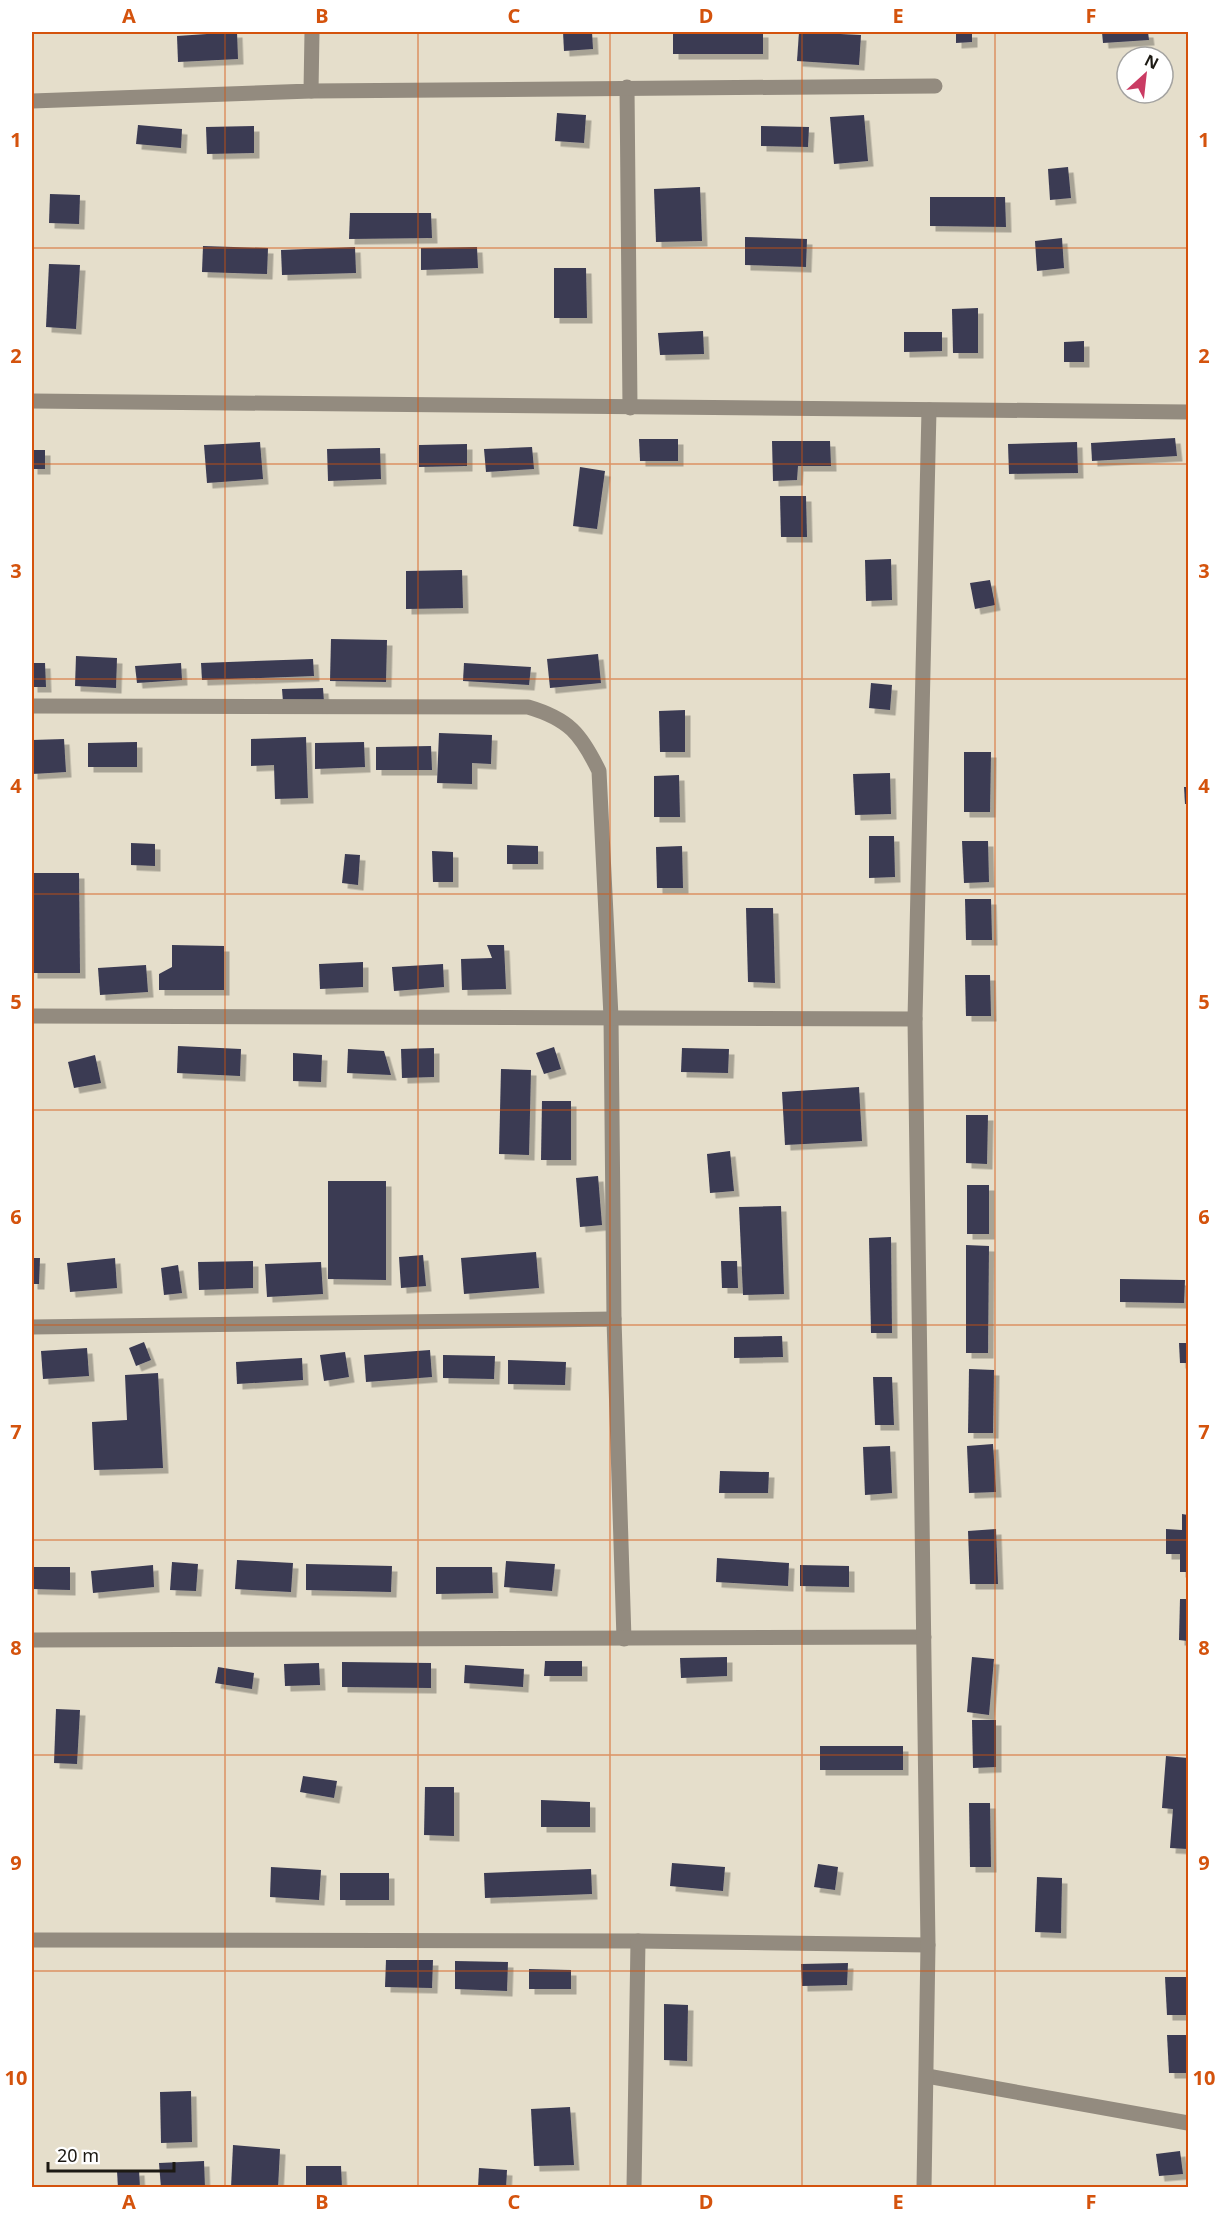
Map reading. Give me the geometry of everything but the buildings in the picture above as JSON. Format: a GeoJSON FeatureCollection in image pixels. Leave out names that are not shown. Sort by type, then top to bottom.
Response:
{"type":"FeatureCollection","features":[{"type":"Feature","properties":{"kind":"street"},"geometry":{"type":"LineString","coordinates":[[311,91],[312,32]]}},
{"type":"Feature","properties":{"kind":"street"},"geometry":{"type":"LineString","coordinates":[[32,101],[311,91],[935,86]]}},
{"type":"Feature","properties":{"kind":"street"},"geometry":{"type":"LineString","coordinates":[[627,87],[630,408]]}},
{"type":"Feature","properties":{"kind":"street"},"geometry":{"type":"LineString","coordinates":[[32,400],[1188,412]]}},
{"type":"Feature","properties":{"kind":"street"},"geometry":{"type":"LineString","coordinates":[[924,2187],[928,1945],[915,1019],[929,410]]}},
{"type":"Feature","properties":{"kind":"street"},"geometry":{"type":"LineString","coordinates":[[32,706],[528,707],[547,713],[570,727],[586,744],[599,771],[611,1017],[614,1319],[624,1639]]}},
{"type":"Feature","properties":{"kind":"street"},"geometry":{"type":"LineString","coordinates":[[32,1016],[915,1019]]}},
{"type":"Feature","properties":{"kind":"street"},"geometry":{"type":"LineString","coordinates":[[32,1327],[614,1319]]}},
{"type":"Feature","properties":{"kind":"street"},"geometry":{"type":"LineString","coordinates":[[32,1640],[924,1637]]}},
{"type":"Feature","properties":{"kind":"street"},"geometry":{"type":"LineString","coordinates":[[32,1940],[638,1941],[928,1945]]}},
{"type":"Feature","properties":{"kind":"street"},"geometry":{"type":"LineString","coordinates":[[634,2187],[638,1941]]}},
{"type":"Feature","properties":{"kind":"street"},"geometry":{"type":"LineString","coordinates":[[927,2076],[1188,2123]]}}]}
